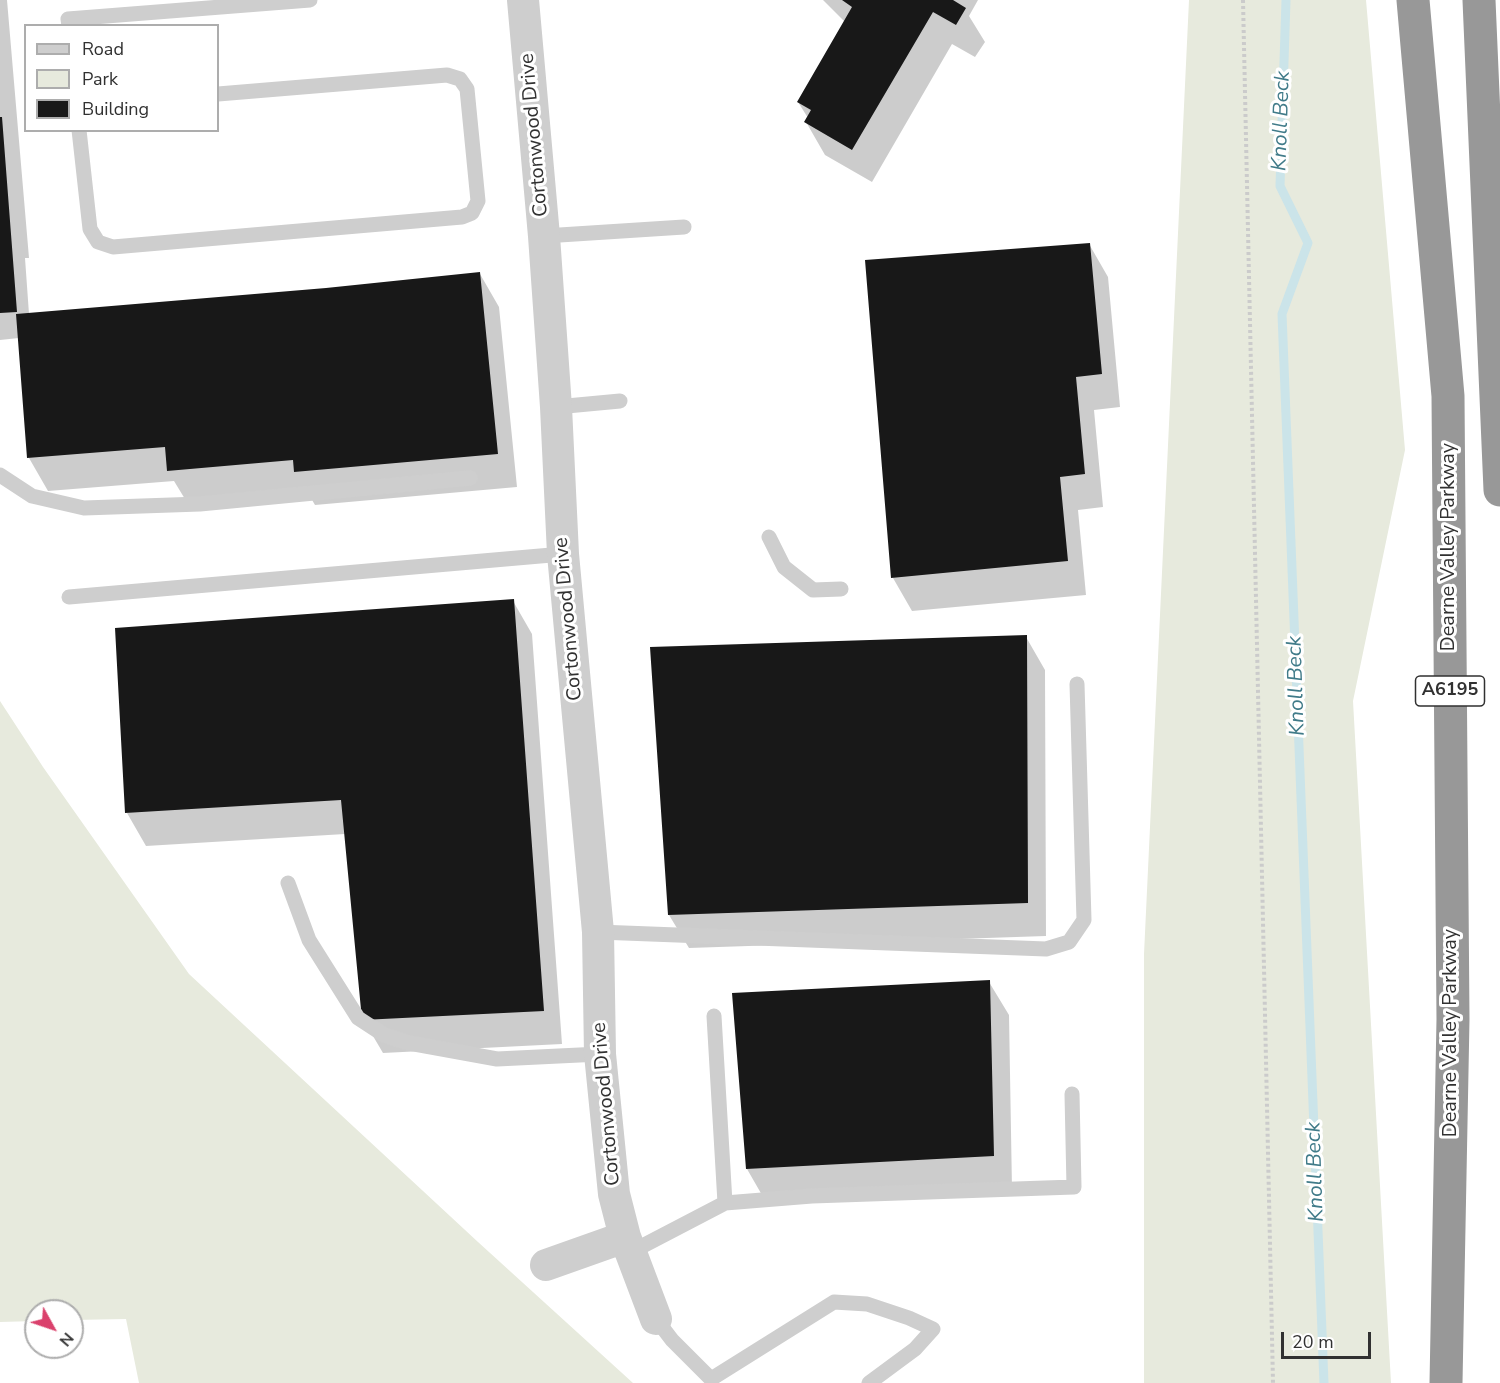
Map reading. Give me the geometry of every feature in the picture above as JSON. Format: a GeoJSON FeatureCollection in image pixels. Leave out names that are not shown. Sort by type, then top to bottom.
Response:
{"type":"FeatureCollection","features":[{"type":"Feature","properties":{"kind":"highway","name":"Dearne Valley Parkway"},"geometry":{"type":"LineString","coordinates":[[1413,0],[1448,396],[1453,1019],[1446,1383]]}},
{"type":"Feature","properties":{"kind":"highway"},"geometry":{"type":"LineString","coordinates":[[1479,0],[1500,490]]}},
{"type":"Feature","properties":{"kind":"street","name":"Cortonwood Drive"},"geometry":{"type":"LineString","coordinates":[[523,0],[544,236],[556,407],[562,554],[598,932],[600,1054],[614,1194],[620,1222],[656,1319]]}},
{"type":"Feature","properties":{"kind":"street"},"geometry":{"type":"LineString","coordinates":[[546,1265],[628,1245]]}},
{"type":"Feature","properties":{"kind":"lane"},"geometry":{"type":"LineString","coordinates":[[69,24],[68,19],[310,0]]}},
{"type":"Feature","properties":{"kind":"lane"},"geometry":{"type":"LineString","coordinates":[[79,132],[90,229],[98,242],[113,247],[462,217],[472,213],[478,201],[467,89],[460,79],[447,75],[219,94]]}},
{"type":"Feature","properties":{"kind":"lane"},"geometry":{"type":"LineString","coordinates":[[544,236],[684,227]]}},
{"type":"Feature","properties":{"kind":"lane"},"geometry":{"type":"LineString","coordinates":[[556,407],[620,401]]}},
{"type":"Feature","properties":{"kind":"lane"},"geometry":{"type":"LineString","coordinates":[[0,475],[32,496],[84,508],[200,504],[470,478]]}},
{"type":"Feature","properties":{"kind":"lane"},"geometry":{"type":"LineString","coordinates":[[769,537],[784,567],[813,590],[841,589]]}},
{"type":"Feature","properties":{"kind":"lane"},"geometry":{"type":"LineString","coordinates":[[69,597],[562,554]]}},
{"type":"Feature","properties":{"kind":"lane"},"geometry":{"type":"LineString","coordinates":[[598,932],[1046,949],[1069,942],[1084,920],[1077,684]]}},
{"type":"Feature","properties":{"kind":"lane"},"geometry":{"type":"LineString","coordinates":[[288,883],[309,940],[358,1018],[384,1035],[409,1043],[497,1059],[600,1054]]}},
{"type":"Feature","properties":{"kind":"lane"},"geometry":{"type":"LineString","coordinates":[[714,1016],[725,1203]]}},
{"type":"Feature","properties":{"kind":"lane"},"geometry":{"type":"LineString","coordinates":[[628,1245],[725,1203],[812,1196],[1074,1187],[1072,1094]]}},
{"type":"Feature","properties":{"kind":"lane"},"geometry":{"type":"LineString","coordinates":[[656,1319],[672,1340],[712,1381],[834,1302],[867,1304],[933,1329],[915,1349],[869,1383]]}},
{"type":"Feature","properties":{"kind":"path"},"geometry":{"type":"LineString","coordinates":[[1243,0],[1273,1383]]}},
{"type":"Feature","properties":{"kind":"green space"},"geometry":{"type":"Polygon","coordinates":[[[1189,0],[1366,0],[1405,450],[1353,701],[1391,1383],[1144,1383],[1144,954],[1189,0]]]}},
{"type":"Feature","properties":{"kind":"green space"},"geometry":{"type":"Polygon","coordinates":[[[0,701],[43,767],[189,974],[633,1383],[139,1383],[126,1319],[84,1320],[84,1299],[24,1299],[24,1321],[0,1322],[0,701]]]}},
{"type":"Feature","properties":{"kind":"building"},"geometry":{"type":"Polygon","coordinates":[[[842,0],[953,0],[966,8],[956,25],[933,12],[852,150],[804,122],[811,110],[797,102],[852,7],[842,0]]]}},
{"type":"Feature","properties":{"kind":"building"},"geometry":{"type":"Polygon","coordinates":[[[0,117],[2,117],[17,312],[0,313],[0,117]]]}},
{"type":"Feature","properties":{"kind":"building"},"geometry":{"type":"Polygon","coordinates":[[[1090,243],[1102,374],[1076,377],[1085,474],[1060,477],[1068,561],[891,578],[865,260],[1090,243]]]}},
{"type":"Feature","properties":{"kind":"building"},"geometry":{"type":"Polygon","coordinates":[[[480,272],[498,454],[294,472],[293,460],[167,471],[165,447],[27,458],[16,314],[326,288],[480,272]]]}},
{"type":"Feature","properties":{"kind":"building"},"geometry":{"type":"Polygon","coordinates":[[[514,599],[544,1011],[362,1020],[341,800],[125,813],[115,628],[514,599]]]}},
{"type":"Feature","properties":{"kind":"building"},"geometry":{"type":"Polygon","coordinates":[[[1027,635],[1028,903],[668,915],[650,647],[1027,635]]]}},
{"type":"Feature","properties":{"kind":"building"},"geometry":{"type":"Polygon","coordinates":[[[990,980],[994,1156],[746,1169],[732,993],[990,980]]]}},
{"type":"Feature","properties":{"kind":"waterway","name":"Knoll Beck"},"geometry":{"type":"LineString","coordinates":[[1286,0],[1280,186],[1308,243],[1282,314],[1324,1383]]}}]}
